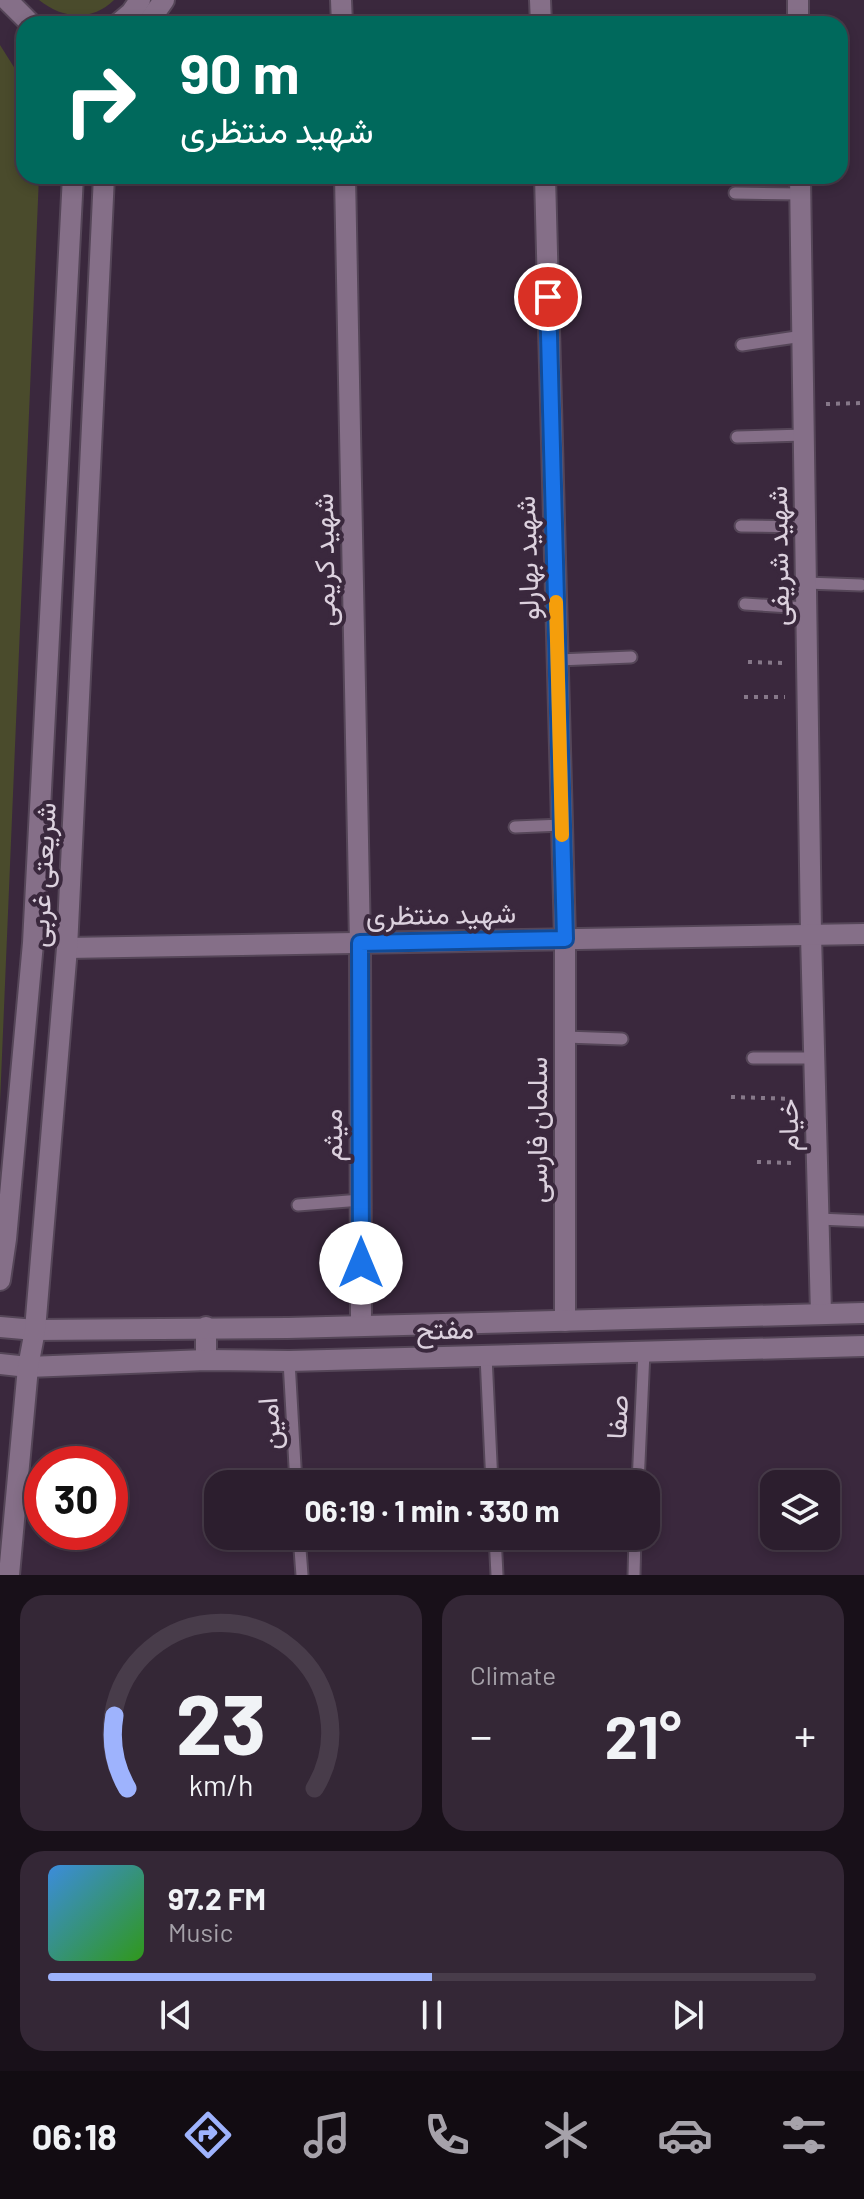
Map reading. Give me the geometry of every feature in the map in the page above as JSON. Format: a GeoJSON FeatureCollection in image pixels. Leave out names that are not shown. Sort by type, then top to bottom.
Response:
{"type":"FeatureCollection","features":[{"type":"Feature","properties":{"kind":"street"},"geometry":{"type":"LineString","coordinates":[[8,0],[23,16]]}},
{"type":"Feature","properties":{"kind":"street"},"geometry":{"type":"LineString","coordinates":[[133,14],[164,0]]}},
{"type":"Feature","properties":{"kind":"street","name":"شریعتی غربی"},"geometry":{"type":"LineString","coordinates":[[0,1280],[33,943],[73,184]]}},
{"type":"Feature","properties":{"kind":"street","name":"شریعتی غربی"},"geometry":{"type":"LineString","coordinates":[[9,1575],[28,1367],[35,1330],[67,948],[104,184]]}},
{"type":"Feature","properties":{"kind":"street","name":"شهید کریمی"},"geometry":{"type":"LineString","coordinates":[[345,184],[360,943]]}},
{"type":"Feature","properties":{"kind":"street","name":"شهید بهارلو"},"geometry":{"type":"LineString","coordinates":[[545,184],[565,939]]}},
{"type":"Feature","properties":{"kind":"street","name":"شهید شریفی"},"geometry":{"type":"LineString","coordinates":[[800,185],[811,935]]}},
{"type":"Feature","properties":{"kind":"street","name":"شهید منتظری"},"geometry":{"type":"LineString","coordinates":[[67,948],[864,934]]}},
{"type":"Feature","properties":{"kind":"street","name":"خیام"},"geometry":{"type":"LineString","coordinates":[[811,935],[821,1314]]}},
{"type":"Feature","properties":{"kind":"street","name":"سلمان فارسی"},"geometry":{"type":"LineString","coordinates":[[565,939],[565,1321]]}},
{"type":"Feature","properties":{"kind":"street","name":"میثم"},"geometry":{"type":"LineString","coordinates":[[360,943],[361,1326]]}},
{"type":"Feature","properties":{"kind":"street","name":"مفتح"},"geometry":{"type":"LineString","coordinates":[[0,1327],[35,1330],[361,1326],[864,1313]]}},
{"type":"Feature","properties":{"kind":"street"},"geometry":{"type":"LineString","coordinates":[[206,1327],[206,1360]]}},
{"type":"Feature","properties":{"kind":"street","name":"مفتح"},"geometry":{"type":"LineString","coordinates":[[0,1364],[28,1367],[206,1360],[289,1361],[864,1346]]}},
{"type":"Feature","properties":{"kind":"lane"},"geometry":{"type":"LineString","coordinates":[[735,193],[800,185]]}},
{"type":"Feature","properties":{"kind":"lane"},"geometry":{"type":"LineString","coordinates":[[742,345],[803,336]]}},
{"type":"Feature","properties":{"kind":"lane"},"geometry":{"type":"LineString","coordinates":[[737,437],[804,435]]}},
{"type":"Feature","properties":{"kind":"lane"},"geometry":{"type":"LineString","coordinates":[[741,526],[805,527]]}},
{"type":"Feature","properties":{"kind":"lane"},"geometry":{"type":"LineString","coordinates":[[806,583],[861,585]]}},
{"type":"Feature","properties":{"kind":"lane"},"geometry":{"type":"LineString","coordinates":[[745,604],[806,608]]}},
{"type":"Feature","properties":{"kind":"lane"},"geometry":{"type":"LineString","coordinates":[[558,660],[631,657]]}},
{"type":"Feature","properties":{"kind":"lane"},"geometry":{"type":"LineString","coordinates":[[515,827],[562,825]]}},
{"type":"Feature","properties":{"kind":"lane"},"geometry":{"type":"LineString","coordinates":[[565,1037],[622,1039]]}},
{"type":"Feature","properties":{"kind":"lane"},"geometry":{"type":"LineString","coordinates":[[753,1058],[814,1058]]}},
{"type":"Feature","properties":{"kind":"lane"},"geometry":{"type":"LineString","coordinates":[[298,1205],[361,1200]]}},
{"type":"Feature","properties":{"kind":"lane"},"geometry":{"type":"LineString","coordinates":[[819,1219],[864,1221]]}},
{"type":"Feature","properties":{"kind":"lane","name":"صفا"},"geometry":{"type":"LineString","coordinates":[[639,1470],[644,1352]]}},
{"type":"Feature","properties":{"kind":"lane"},"geometry":{"type":"LineString","coordinates":[[486,1356],[491,1470]]}},
{"type":"Feature","properties":{"kind":"lane","name":"امین"},"geometry":{"type":"LineString","coordinates":[[289,1361],[295,1470]]}},
{"type":"Feature","properties":{"kind":"lane"},"geometry":{"type":"LineString","coordinates":[[300,1550],[302,1575]]}},
{"type":"Feature","properties":{"kind":"lane"},"geometry":{"type":"LineString","coordinates":[[496,1550],[497,1575]]}},
{"type":"Feature","properties":{"kind":"lane"},"geometry":{"type":"LineString","coordinates":[[634,1575],[635,1550]]}},
{"type":"Feature","properties":{"kind":"path"},"geometry":{"type":"LineString","coordinates":[[804,405],[862,403]]}},
{"type":"Feature","properties":{"kind":"path"},"geometry":{"type":"LineString","coordinates":[[748,662],[808,664]]}},
{"type":"Feature","properties":{"kind":"path"},"geometry":{"type":"LineString","coordinates":[[744,697],[808,697]]}},
{"type":"Feature","properties":{"kind":"path"},"geometry":{"type":"LineString","coordinates":[[731,1097],[816,1099]]}},
{"type":"Feature","properties":{"kind":"path"},"geometry":{"type":"LineString","coordinates":[[757,1162],[817,1163]]}},
{"type":"Feature","properties":{"kind":"green space"},"geometry":{"type":"Polygon","coordinates":[[[39,0],[114,0],[96,12],[77,15],[58,11],[39,0]]]}},
{"type":"Feature","properties":{"kind":"green space"},"geometry":{"type":"Polygon","coordinates":[[[0,45],[16,70],[16,184],[39,184],[0,1103],[0,45]]]}},
{"type":"Feature","properties":{"kind":"slow traffic"},"geometry":{"type":"LineString","coordinates":[[556,602],[562,835]]}},
{"type":"Feature","properties":{"kind":"route"},"geometry":{"type":"LineString","coordinates":[[361,1263],[360,943],[565,939],[548,297]]}}]}
